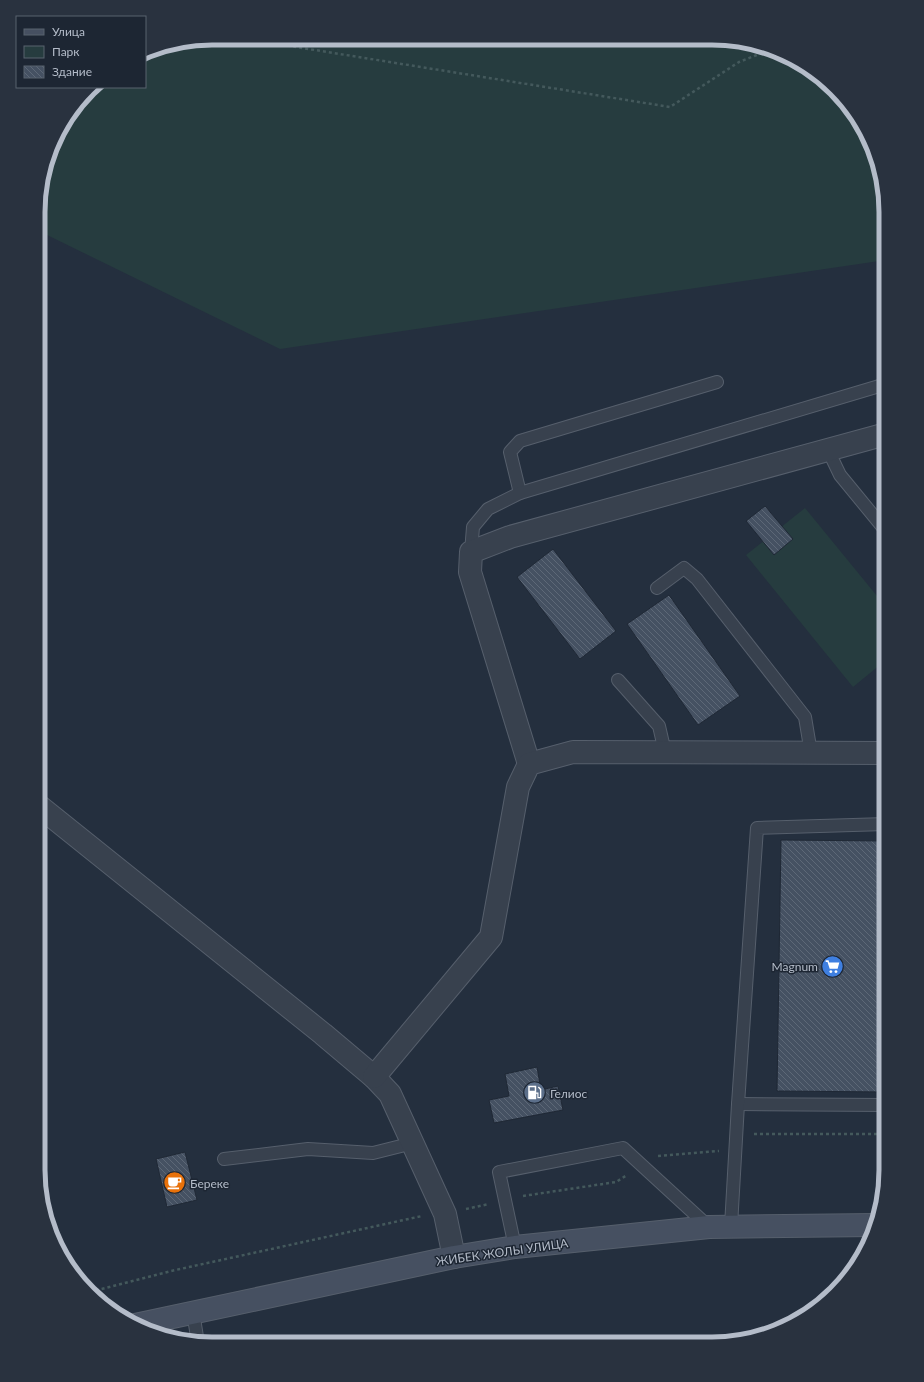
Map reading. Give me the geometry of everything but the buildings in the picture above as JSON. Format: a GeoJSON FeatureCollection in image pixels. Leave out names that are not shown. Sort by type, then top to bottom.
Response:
{"type":"FeatureCollection","features":[{"type":"Feature","properties":{"kind":"main road","name":"ЖИБЕК ЖОЛЫ УЛИЦА"},"geometry":{"type":"LineString","coordinates":[[145,1323],[454,1257],[514,1248],[709,1227],[870,1224]]}},
{"type":"Feature","properties":{"kind":"street"},"geometry":{"type":"LineString","coordinates":[[374,1077],[491,937],[518,787],[529,764],[470,572],[471,552],[510,537],[879,436]]}},
{"type":"Feature","properties":{"kind":"street"},"geometry":{"type":"LineString","coordinates":[[529,764],[573,752],[879,753]]}},
{"type":"Feature","properties":{"kind":"street"},"geometry":{"type":"LineString","coordinates":[[45,811],[374,1077],[390,1094],[445,1214],[454,1257]]}},
{"type":"Feature","properties":{"kind":"lane"},"geometry":{"type":"LineString","coordinates":[[520,493],[510,452],[520,441],[717,382]]}},
{"type":"Feature","properties":{"kind":"lane"},"geometry":{"type":"LineString","coordinates":[[471,552],[473,526],[488,509],[520,493],[879,386]]}},
{"type":"Feature","properties":{"kind":"lane"},"geometry":{"type":"LineString","coordinates":[[828,450],[840,475],[879,522]]}},
{"type":"Feature","properties":{"kind":"lane"},"geometry":{"type":"LineString","coordinates":[[657,588],[684,568],[697,579],[804,717],[811,753]]}},
{"type":"Feature","properties":{"kind":"lane"},"geometry":{"type":"LineString","coordinates":[[618,680],[659,726],[665,752]]}},
{"type":"Feature","properties":{"kind":"lane"},"geometry":{"type":"LineString","coordinates":[[731,1226],[757,828],[879,824]]}},
{"type":"Feature","properties":{"kind":"lane"},"geometry":{"type":"LineString","coordinates":[[738,1104],[879,1105]]}},
{"type":"Feature","properties":{"kind":"lane"},"geometry":{"type":"LineString","coordinates":[[224,1159],[308,1148],[373,1153],[413,1143]]}},
{"type":"Feature","properties":{"kind":"lane"},"geometry":{"type":"LineString","coordinates":[[514,1248],[499,1172],[623,1148],[709,1227]]}},
{"type":"Feature","properties":{"kind":"lane"},"geometry":{"type":"LineString","coordinates":[[193,1312],[197,1337]]}},
{"type":"Feature","properties":{"kind":"path"},"geometry":{"type":"LineString","coordinates":[[284,45],[670,107],[740,62],[762,53]]}},
{"type":"Feature","properties":{"kind":"green space"},"geometry":{"type":"Polygon","coordinates":[[[201,45],[734,46],[766,54],[786,62],[814,79],[845,110],[857,128],[870,158],[876,179],[879,201],[879,261],[280,349],[45,234],[45,201],[48,179],[54,158],[67,128],[79,110],[100,88],[146,88],[146,59],[179,48],[201,45]]]}},
{"type":"Feature","properties":{"kind":"green space"},"geometry":{"type":"Polygon","coordinates":[[[805,508],[879,598],[879,666],[853,687],[746,555],[805,508]]]}},
{"type":"Feature","properties":{"kind":"place","name":"Magnum"},"geometry":{"type":"Point","coordinates":[833,966]}},
{"type":"Feature","properties":{"kind":"place","name":"Гелиос"},"geometry":{"type":"Point","coordinates":[534,1093]}},
{"type":"Feature","properties":{"kind":"place","name":"Береке"},"geometry":{"type":"Point","coordinates":[174,1183]}}]}
